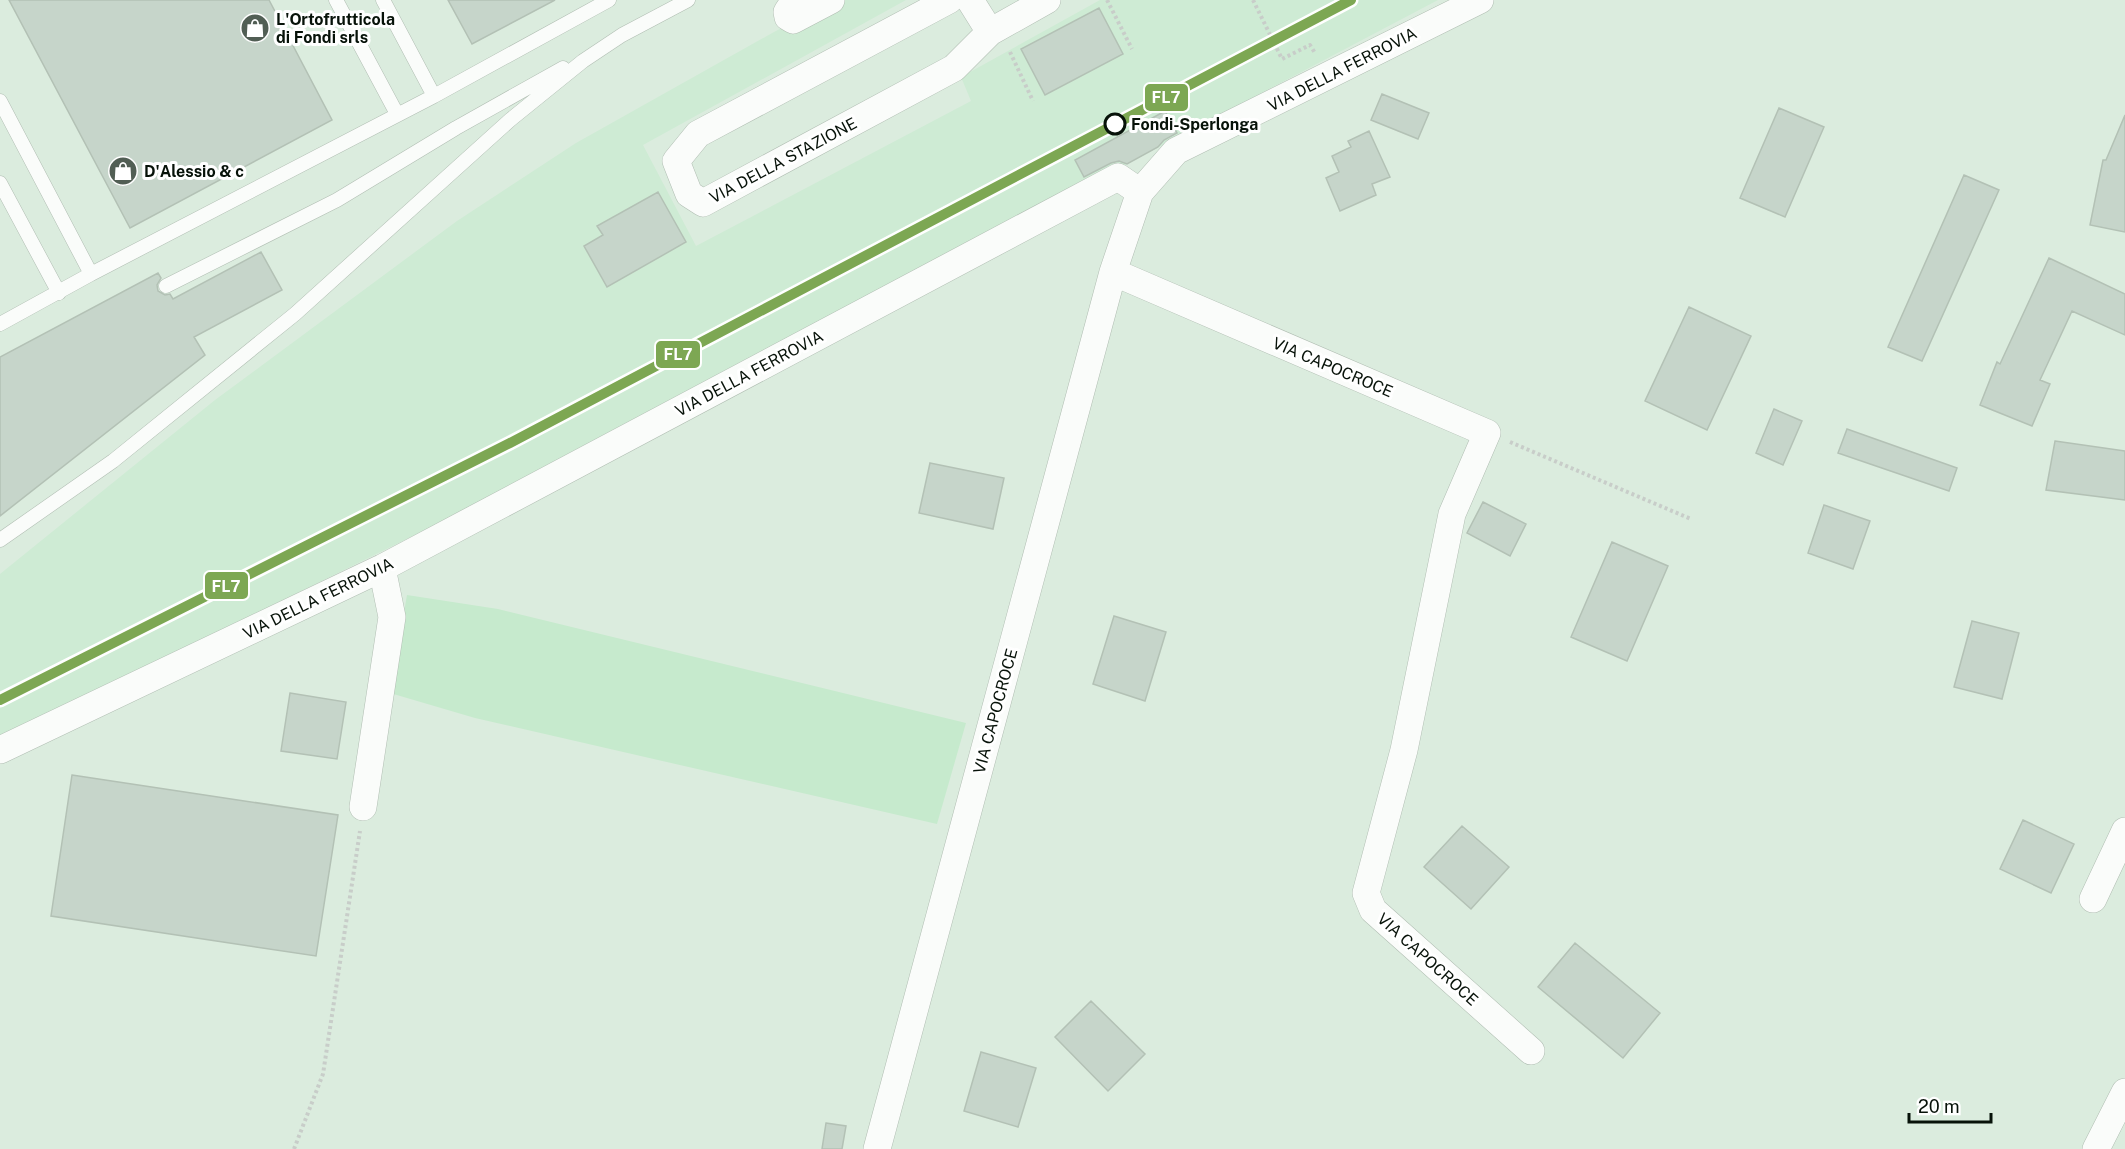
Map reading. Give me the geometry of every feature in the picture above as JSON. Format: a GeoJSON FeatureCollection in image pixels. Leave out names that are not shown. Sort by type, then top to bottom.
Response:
{"type":"FeatureCollection","features":[{"type":"Feature","properties":{"kind":"street"},"geometry":{"type":"LineString","coordinates":[[799,0],[790,6],[787,12],[788,17],[793,20],[831,0]]}},
{"type":"Feature","properties":{"kind":"street","name":"VIA DELLA STAZIONE"},"geometry":{"type":"LineString","coordinates":[[949,0],[698,134],[676,161],[689,194],[703,203],[934,80],[954,68],[994,30],[1047,0]]}},
{"type":"Feature","properties":{"kind":"street"},"geometry":{"type":"LineString","coordinates":[[970,0],[994,30]]}},
{"type":"Feature","properties":{"kind":"street","name":"VIA DELLA FERROVIA"},"geometry":{"type":"LineString","coordinates":[[0,750],[382,568],[1118,177],[1140,192],[1176,152],[1480,0]]}},
{"type":"Feature","properties":{"kind":"street","name":"VIA CAPOCROCE"},"geometry":{"type":"LineString","coordinates":[[878,1149],[1113,272],[1140,192]]}},
{"type":"Feature","properties":{"kind":"street","name":"VIA CAPOCROCE"},"geometry":{"type":"LineString","coordinates":[[1113,272],[1487,433],[1452,514],[1404,750],[1366,893],[1373,910],[1531,1051]]}},
{"type":"Feature","properties":{"kind":"street"},"geometry":{"type":"LineString","coordinates":[[363,807],[392,617],[382,568]]}},
{"type":"Feature","properties":{"kind":"street"},"geometry":{"type":"LineString","coordinates":[[2093,898],[2125,831]]}},
{"type":"Feature","properties":{"kind":"street"},"geometry":{"type":"LineString","coordinates":[[2096,1149],[2125,1092]]}},
{"type":"Feature","properties":{"kind":"lane"},"geometry":{"type":"LineString","coordinates":[[336,0],[397,114]]}},
{"type":"Feature","properties":{"kind":"lane"},"geometry":{"type":"LineString","coordinates":[[383,0],[434,96]]}},
{"type":"Feature","properties":{"kind":"lane"},"geometry":{"type":"LineString","coordinates":[[0,324],[91,274],[434,96],[609,0]]}},
{"type":"Feature","properties":{"kind":"lane"},"geometry":{"type":"LineString","coordinates":[[0,540],[113,461],[295,314],[510,120],[583,61],[622,35],[688,0]]}},
{"type":"Feature","properties":{"kind":"lane"},"geometry":{"type":"LineString","coordinates":[[166,286],[337,200],[466,122],[565,67],[583,61]]}},
{"type":"Feature","properties":{"kind":"lane"},"geometry":{"type":"LineString","coordinates":[[0,101],[91,274]]}},
{"type":"Feature","properties":{"kind":"lane"},"geometry":{"type":"LineString","coordinates":[[0,183],[58,293]]}},
{"type":"Feature","properties":{"kind":"path"},"geometry":{"type":"LineString","coordinates":[[1107,0],[1132,49]]}},
{"type":"Feature","properties":{"kind":"path"},"geometry":{"type":"LineString","coordinates":[[1253,0],[1282,59]]}},
{"type":"Feature","properties":{"kind":"path"},"geometry":{"type":"LineString","coordinates":[[994,30],[1033,101]]}},
{"type":"Feature","properties":{"kind":"path"},"geometry":{"type":"LineString","coordinates":[[1487,433],[1690,519]]}},
{"type":"Feature","properties":{"kind":"path"},"geometry":{"type":"LineString","coordinates":[[294,1149],[323,1074],[363,807]]}},
{"type":"Feature","properties":{"kind":"shaded area"},"geometry":{"type":"Polygon","coordinates":[[[835,0],[906,0],[643,145],[696,246],[971,101],[961,77],[1100,0],[1438,0],[546,470],[0,740],[0,574],[215,400],[457,221],[576,143],[835,0]]]}},
{"type":"Feature","properties":{"kind":"shaded area"},"geometry":{"type":"Polygon","coordinates":[[[407,595],[498,609],[966,723],[937,824],[475,718],[390,693],[407,595]]]}},
{"type":"Feature","properties":{"kind":"building"},"geometry":{"type":"Polygon","coordinates":[[[9,0],[269,0],[332,120],[130,228],[9,0]]]}},
{"type":"Feature","properties":{"kind":"building"},"geometry":{"type":"Polygon","coordinates":[[[448,0],[555,0],[472,44],[448,0]]]}},
{"type":"Feature","properties":{"kind":"building"},"geometry":{"type":"Polygon","coordinates":[[[1099,8],[1123,54],[1045,95],[1021,49],[1099,8]]]}},
{"type":"Feature","properties":{"kind":"building"},"geometry":{"type":"Polygon","coordinates":[[[1382,94],[1429,113],[1418,139],[1371,120],[1382,94]]]}},
{"type":"Feature","properties":{"kind":"building"},"geometry":{"type":"Polygon","coordinates":[[[1779,108],[1824,127],[1785,217],[1740,198],[1779,108]]]}},
{"type":"Feature","properties":{"kind":"building"},"geometry":{"type":"Polygon","coordinates":[[[1165,111],[1177,133],[1164,140],[1158,147],[1127,164],[1119,161],[1111,163],[1084,177],[1075,160],[1165,111]]]}},
{"type":"Feature","properties":{"kind":"building"},"geometry":{"type":"Polygon","coordinates":[[[2125,115],[2125,232],[2090,225],[2103,160],[2106,160],[2125,115]]]}},
{"type":"Feature","properties":{"kind":"building"},"geometry":{"type":"Polygon","coordinates":[[[1369,131],[1390,177],[1372,184],[1376,195],[1340,211],[1326,178],[1339,172],[1332,156],[1351,147],[1348,141],[1369,131]]]}},
{"type":"Feature","properties":{"kind":"building"},"geometry":{"type":"Polygon","coordinates":[[[1964,175],[1999,190],[1922,361],[1888,347],[1964,175]]]}},
{"type":"Feature","properties":{"kind":"building"},"geometry":{"type":"Polygon","coordinates":[[[658,192],[686,242],[607,287],[584,246],[603,235],[597,226],[658,192]]]}},
{"type":"Feature","properties":{"kind":"building"},"geometry":{"type":"Polygon","coordinates":[[[261,252],[282,290],[194,337],[205,355],[0,516],[0,357],[158,273],[161,278],[157,285],[158,291],[165,295],[170,294],[173,299],[261,252]]]}},
{"type":"Feature","properties":{"kind":"building"},"geometry":{"type":"Polygon","coordinates":[[[2049,258],[2125,294],[2125,335],[2072,311],[2040,380],[2050,384],[2032,426],[1980,405],[1997,362],[2000,364],[2049,258]]]}},
{"type":"Feature","properties":{"kind":"building"},"geometry":{"type":"Polygon","coordinates":[[[1689,307],[1751,336],[1707,430],[1645,401],[1689,307]]]}},
{"type":"Feature","properties":{"kind":"building"},"geometry":{"type":"Polygon","coordinates":[[[1774,409],[1802,421],[1783,465],[1756,453],[1774,409]]]}},
{"type":"Feature","properties":{"kind":"building"},"geometry":{"type":"Polygon","coordinates":[[[1847,429],[1957,468],[1949,491],[1838,453],[1847,429]]]}},
{"type":"Feature","properties":{"kind":"building"},"geometry":{"type":"Polygon","coordinates":[[[2055,441],[2125,451],[2125,500],[2046,490],[2055,441]]]}},
{"type":"Feature","properties":{"kind":"building"},"geometry":{"type":"Polygon","coordinates":[[[930,463],[1004,478],[993,529],[919,513],[930,463]]]}},
{"type":"Feature","properties":{"kind":"building"},"geometry":{"type":"Polygon","coordinates":[[[1483,502],[1526,524],[1510,556],[1467,533],[1483,502]]]}},
{"type":"Feature","properties":{"kind":"building"},"geometry":{"type":"Polygon","coordinates":[[[1824,505],[1870,521],[1853,569],[1808,553],[1824,505]]]}},
{"type":"Feature","properties":{"kind":"building"},"geometry":{"type":"Polygon","coordinates":[[[1612,542],[1668,566],[1627,661],[1571,637],[1612,542]]]}},
{"type":"Feature","properties":{"kind":"building"},"geometry":{"type":"Polygon","coordinates":[[[1114,616],[1166,632],[1145,701],[1093,684],[1114,616]]]}},
{"type":"Feature","properties":{"kind":"building"},"geometry":{"type":"Polygon","coordinates":[[[1972,621],[2019,633],[2002,699],[1954,687],[1972,621]]]}},
{"type":"Feature","properties":{"kind":"building"},"geometry":{"type":"Polygon","coordinates":[[[290,693],[346,702],[337,759],[281,751],[290,693]]]}},
{"type":"Feature","properties":{"kind":"building"},"geometry":{"type":"Polygon","coordinates":[[[72,775],[338,815],[316,956],[51,916],[72,775]]]}},
{"type":"Feature","properties":{"kind":"building"},"geometry":{"type":"Polygon","coordinates":[[[2023,820],[2074,844],[2051,893],[2000,869],[2023,820]]]}},
{"type":"Feature","properties":{"kind":"building"},"geometry":{"type":"Polygon","coordinates":[[[1462,826],[1509,867],[1471,909],[1424,867],[1462,826]]]}},
{"type":"Feature","properties":{"kind":"building"},"geometry":{"type":"Polygon","coordinates":[[[1575,943],[1660,1013],[1623,1058],[1538,987],[1575,943]]]}},
{"type":"Feature","properties":{"kind":"building"},"geometry":{"type":"Polygon","coordinates":[[[1091,1001],[1145,1054],[1108,1091],[1055,1037],[1091,1001]]]}},
{"type":"Feature","properties":{"kind":"building"},"geometry":{"type":"Polygon","coordinates":[[[981,1052],[1036,1068],[1018,1127],[964,1111],[981,1052]]]}},
{"type":"Feature","properties":{"kind":"building"},"geometry":{"type":"Polygon","coordinates":[[[826,1123],[846,1126],[842,1149],[822,1149],[826,1123]]]}},
{"type":"Feature","properties":{"kind":"transit line","name":"FL7"},"geometry":{"type":"LineString","coordinates":[[0,700],[510,443],[1351,0]]}},
{"type":"Feature","properties":{"kind":"place","name":"L'Ortofrutticola di Fondi srls"},"geometry":{"type":"Point","coordinates":[255,28]}},
{"type":"Feature","properties":{"kind":"place","name":"Fondi-Sperlonga"},"geometry":{"type":"Point","coordinates":[1115,124]}},
{"type":"Feature","properties":{"kind":"place","name":"D'Alessio & c"},"geometry":{"type":"Point","coordinates":[123,171]}}]}
